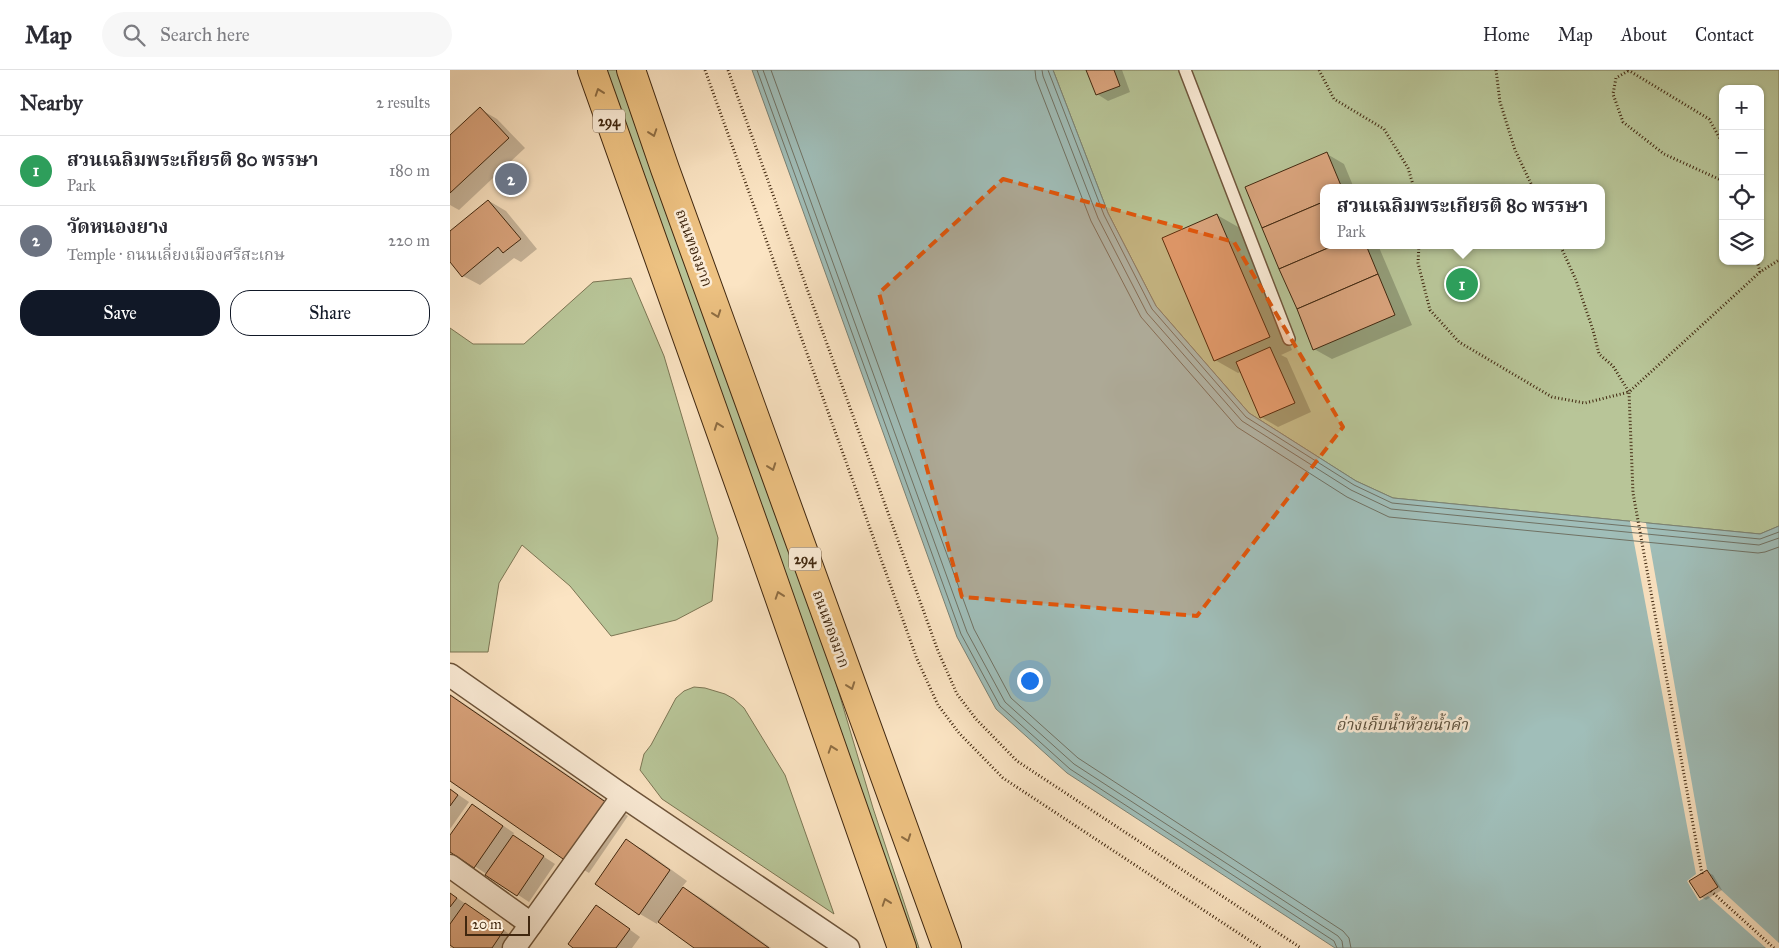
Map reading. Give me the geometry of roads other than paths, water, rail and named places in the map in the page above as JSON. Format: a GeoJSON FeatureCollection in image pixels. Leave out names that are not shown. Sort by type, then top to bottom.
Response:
{"type":"FeatureCollection","features":[{"type":"Feature","properties":{"kind":"main road","name":"294"},"geometry":{"type":"LineString","coordinates":[[592,70],[902,948]]}},
{"type":"Feature","properties":{"kind":"main road","name":"ถนนทองมาก"},"geometry":{"type":"LineString","coordinates":[[631,70],[665,169],[947,948]]}},
{"type":"Feature","properties":{"kind":"street"},"geometry":{"type":"LineString","coordinates":[[450,675],[848,948]]}},
{"type":"Feature","properties":{"kind":"street"},"geometry":{"type":"LineString","coordinates":[[514,948],[624,796]]}},
{"type":"Feature","properties":{"kind":"street"},"geometry":{"type":"LineString","coordinates":[[450,866],[531,924]]}},
{"type":"Feature","properties":{"kind":"lane"},"geometry":{"type":"LineString","coordinates":[[1185,70],[1289,339]]}},
{"type":"Feature","properties":{"kind":"water","name":"อ่างเก็บน้ำห้วยน้ำคำ"},"geometry":{"type":"Polygon","coordinates":[[[752,70],[1053,70],[1108,213],[1156,306],[1249,413],[1356,481],[1393,498],[1760,534],[1779,526],[1779,948],[1335,948],[1067,773],[996,709],[957,637],[752,70]]]}},
{"type":"Feature","properties":{"kind":"place","name":"วัดหนองยาง"},"geometry":{"type":"Point","coordinates":[511,179]}},
{"type":"Feature","properties":{"kind":"place","name":"สวนเฉลิมพระเกียรติ 80 พรรษา"},"geometry":{"type":"Point","coordinates":[1462,284]}}]}
